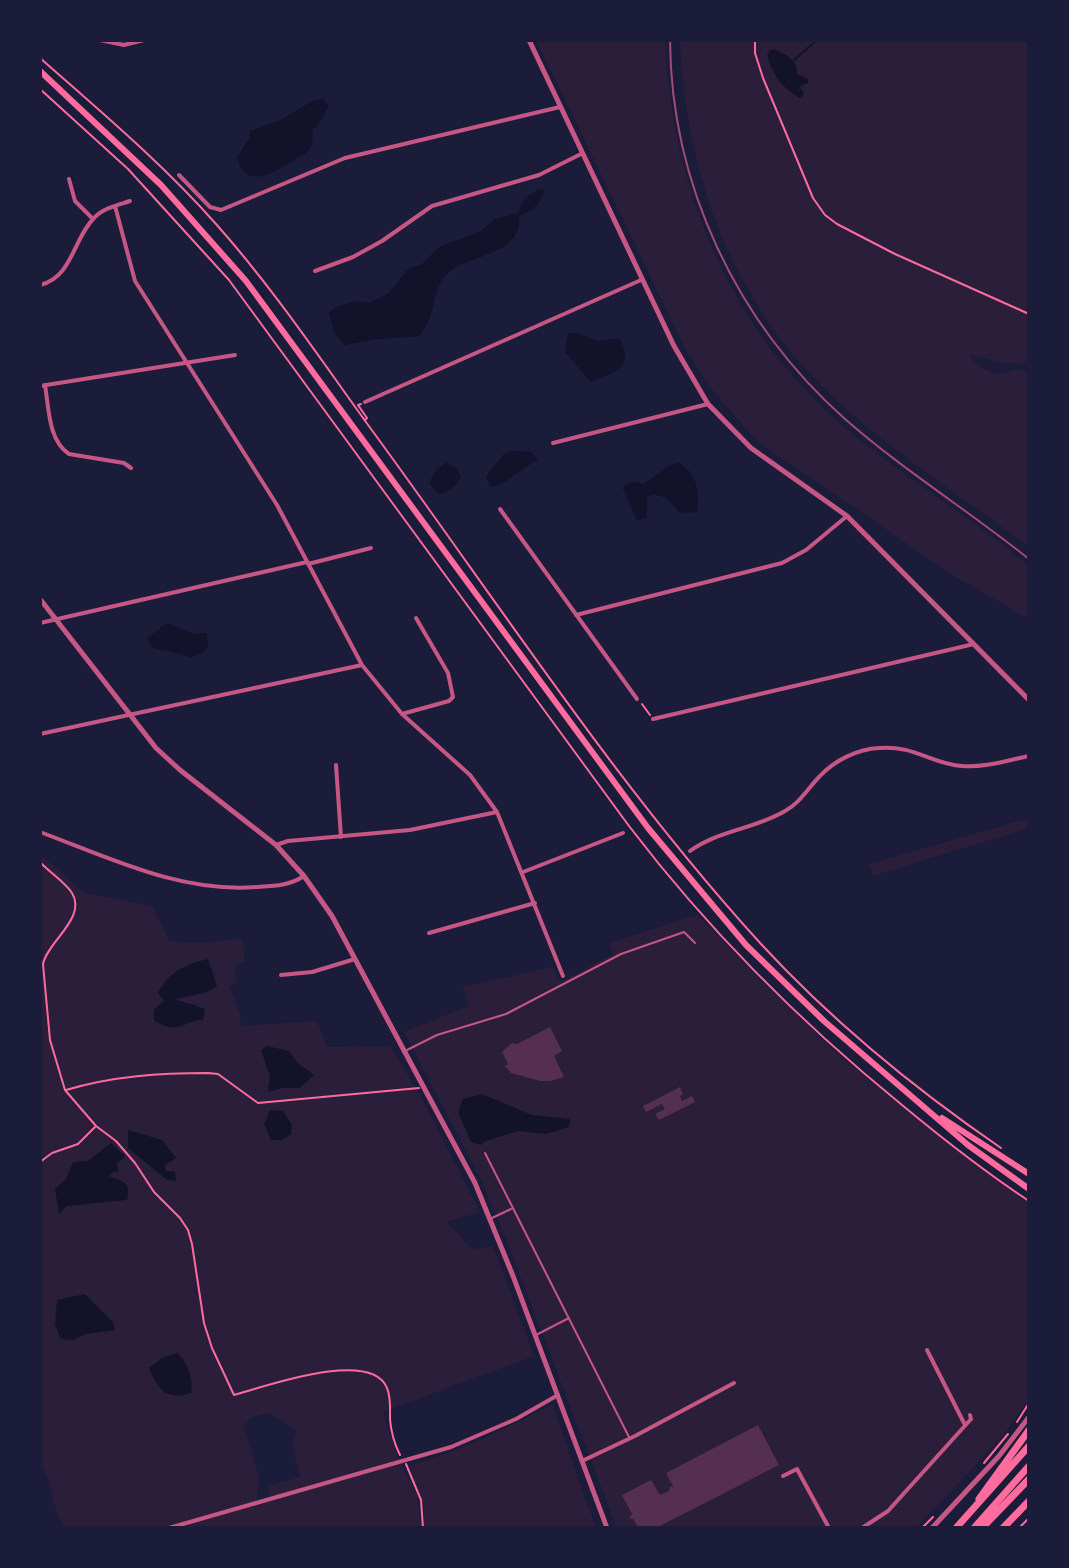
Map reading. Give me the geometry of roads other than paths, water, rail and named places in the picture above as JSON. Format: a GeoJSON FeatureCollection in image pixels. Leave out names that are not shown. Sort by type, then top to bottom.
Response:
{"type":"FeatureCollection","features":[{"type":"Feature","properties":{"kind":"highway"},"geometry":{"type":"LineString","coordinates":[[971,1514],[984,1490],[1029,1430]]}},
{"type":"Feature","properties":{"kind":"highway"},"geometry":{"type":"LineString","coordinates":[[956,1528],[1029,1446]]}},
{"type":"Feature","properties":{"kind":"highway"},"geometry":{"type":"LineString","coordinates":[[974,1528],[1029,1466]]}},
{"type":"Feature","properties":{"kind":"highway"},"geometry":{"type":"LineString","coordinates":[[982,1528],[1029,1479]]}},
{"type":"Feature","properties":{"kind":"highway"},"geometry":{"type":"LineString","coordinates":[[1003,1528],[1029,1501]]}},
{"type":"Feature","properties":{"kind":"main road"},"geometry":{"type":"LineString","coordinates":[[40,71],[152,176],[246,281],[616,786],[746,945],[814,1012],[968,1145],[1029,1189]]}},
{"type":"Feature","properties":{"kind":"main road"},"geometry":{"type":"LineString","coordinates":[[928,1110],[1029,1174]]}},
{"type":"Feature","properties":{"kind":"street"},"geometry":{"type":"LineString","coordinates":[[100,40],[124,45],[144,40]]}},
{"type":"Feature","properties":{"kind":"street"},"geometry":{"type":"LineString","coordinates":[[529,40],[641,280],[708,404],[751,448],[847,516],[1029,700]]}},
{"type":"Feature","properties":{"kind":"street"},"geometry":{"type":"LineString","coordinates":[[179,175],[210,207],[221,210],[345,158],[560,107]]}},
{"type":"Feature","properties":{"kind":"street"},"geometry":{"type":"LineString","coordinates":[[315,271],[362,252],[432,206],[539,175],[581,154]]}},
{"type":"Feature","properties":{"kind":"street"},"geometry":{"type":"LineString","coordinates":[[69,179],[75,201],[93,219]]}},
{"type":"Feature","properties":{"kind":"street"},"geometry":{"type":"LineString","coordinates":[[40,285],[56,279],[63,271],[93,219],[130,201]]}},
{"type":"Feature","properties":{"kind":"street"},"geometry":{"type":"LineString","coordinates":[[115,206],[135,281],[277,505],[362,665],[402,714],[470,775],[497,812],[563,976]]}},
{"type":"Feature","properties":{"kind":"street"},"geometry":{"type":"LineString","coordinates":[[365,402],[641,280]]}},
{"type":"Feature","properties":{"kind":"street"},"geometry":{"type":"LineString","coordinates":[[131,468],[124,463],[69,454],[61,449],[54,436],[43,385],[235,355]]}},
{"type":"Feature","properties":{"kind":"street"},"geometry":{"type":"LineString","coordinates":[[553,443],[708,404]]}},
{"type":"Feature","properties":{"kind":"street"},"geometry":{"type":"LineString","coordinates":[[500,509],[637,699]]}},
{"type":"Feature","properties":{"kind":"street"},"geometry":{"type":"LineString","coordinates":[[576,615],[782,563],[806,550],[847,516]]}},
{"type":"Feature","properties":{"kind":"street"},"geometry":{"type":"LineString","coordinates":[[40,623],[371,548]]}},
{"type":"Feature","properties":{"kind":"street"},"geometry":{"type":"LineString","coordinates":[[40,599],[156,748],[276,845],[304,876],[332,916],[475,1183],[607,1528]]}},
{"type":"Feature","properties":{"kind":"street"},"geometry":{"type":"LineString","coordinates":[[402,714],[449,701],[453,697],[448,673],[416,618]]}},
{"type":"Feature","properties":{"kind":"street"},"geometry":{"type":"LineString","coordinates":[[653,719],[974,644]]}},
{"type":"Feature","properties":{"kind":"street"},"geometry":{"type":"LineString","coordinates":[[40,734],[362,665]]}},
{"type":"Feature","properties":{"kind":"street"},"geometry":{"type":"LineString","coordinates":[[690,851],[710,838],[769,820],[787,811],[825,771],[858,752],[895,747],[964,766],[1029,756]]}},
{"type":"Feature","properties":{"kind":"street"},"geometry":{"type":"LineString","coordinates":[[336,765],[341,837]]}},
{"type":"Feature","properties":{"kind":"street"},"geometry":{"type":"LineString","coordinates":[[276,845],[288,841],[410,830],[497,812]]}},
{"type":"Feature","properties":{"kind":"street"},"geometry":{"type":"LineString","coordinates":[[40,832],[159,876],[206,888],[282,885],[304,876]]}},
{"type":"Feature","properties":{"kind":"street"},"geometry":{"type":"LineString","coordinates":[[523,872],[623,833]]}},
{"type":"Feature","properties":{"kind":"street"},"geometry":{"type":"LineString","coordinates":[[429,933],[535,903]]}},
{"type":"Feature","properties":{"kind":"street"},"geometry":{"type":"LineString","coordinates":[[281,975],[312,972],[355,959]]}},
{"type":"Feature","properties":{"kind":"street"},"geometry":{"type":"LineString","coordinates":[[927,1350],[964,1424]]}},
{"type":"Feature","properties":{"kind":"street"},"geometry":{"type":"LineString","coordinates":[[582,1461],[734,1383]]}},
{"type":"Feature","properties":{"kind":"street"},"geometry":{"type":"LineString","coordinates":[[169,1528],[451,1447],[516,1419],[558,1395]]}},
{"type":"Feature","properties":{"kind":"street"},"geometry":{"type":"LineString","coordinates":[[862,1528],[888,1511],[971,1419],[970,1415]]}},
{"type":"Feature","properties":{"kind":"street"},"geometry":{"type":"LineString","coordinates":[[932,1528],[984,1473],[1029,1417]]}},
{"type":"Feature","properties":{"kind":"street"},"geometry":{"type":"LineString","coordinates":[[783,1476],[797,1469],[829,1528]]}},
{"type":"Feature","properties":{"kind":"lane"},"geometry":{"type":"LineString","coordinates":[[404,1051],[437,1035],[506,1014],[639,946],[684,932],[695,943]]}},
{"type":"Feature","properties":{"kind":"lane"},"geometry":{"type":"LineString","coordinates":[[485,1153],[630,1439]]}},
{"type":"Feature","properties":{"kind":"lane"},"geometry":{"type":"LineString","coordinates":[[490,1219],[513,1208]]}},
{"type":"Feature","properties":{"kind":"lane"},"geometry":{"type":"LineString","coordinates":[[535,1335],[569,1318]]}},
{"type":"Feature","properties":{"kind":"waterway"},"geometry":{"type":"LineString","coordinates":[[794,60],[817,40]]}},
{"type":"Feature","properties":{"kind":"tram line"},"geometry":{"type":"LineString","coordinates":[[670,40],[673,94],[697,198],[717,248],[742,295],[772,340],[845,419],[1029,559]]}}]}
